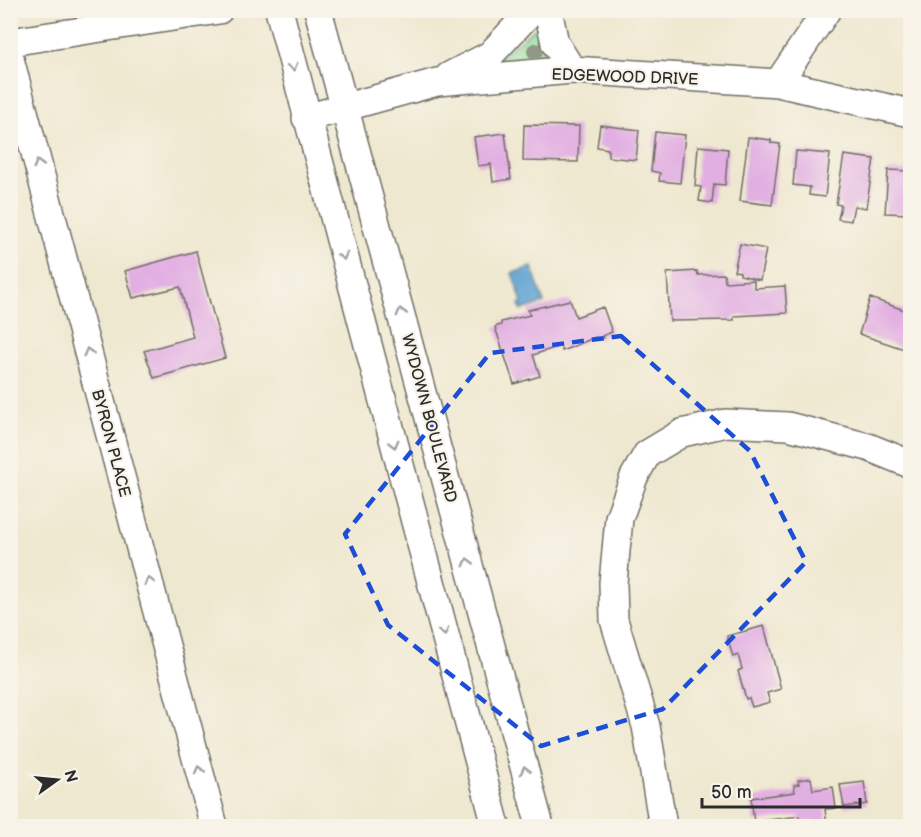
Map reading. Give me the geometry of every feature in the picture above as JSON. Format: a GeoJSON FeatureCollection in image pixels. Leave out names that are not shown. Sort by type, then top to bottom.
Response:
{"type":"FeatureCollection","features":[{"type":"Feature","properties":{"kind":"street"},"geometry":{"type":"LineString","coordinates":[[10,42],[219,10]]}},
{"type":"Feature","properties":{"kind":"street"},"geometry":{"type":"LineString","coordinates":[[279,10],[496,826]]}},
{"type":"Feature","properties":{"kind":"street","name":"WYDOWN BOULEVARD"},"geometry":{"type":"LineString","coordinates":[[318,10],[540,826]]}},
{"type":"Feature","properties":{"kind":"street"},"geometry":{"type":"LineString","coordinates":[[437,82],[490,55],[532,10]]}},
{"type":"Feature","properties":{"kind":"street"},"geometry":{"type":"LineString","coordinates":[[548,10],[555,43],[572,70]]}},
{"type":"Feature","properties":{"kind":"street"},"geometry":{"type":"LineString","coordinates":[[778,83],[827,10]]}},
{"type":"Feature","properties":{"kind":"street","name":"BYRON PLACE"},"geometry":{"type":"LineString","coordinates":[[10,59],[214,826]]}},
{"type":"Feature","properties":{"kind":"street","name":"EDGEWOOD DRIVE"},"geometry":{"type":"LineString","coordinates":[[306,118],[437,82],[572,70],[778,83],[910,113]]}},
{"type":"Feature","properties":{"kind":"street"},"geometry":{"type":"LineString","coordinates":[[663,826],[646,726],[614,620],[613,583],[619,518],[634,477],[646,454],[682,433],[726,423],[788,426],[868,447],[910,464]]}},
{"type":"Feature","properties":{"kind":"highlighted area"},"geometry":{"type":"Polygon","coordinates":[[[621,336],[750,451],[806,562],[663,709],[541,746],[388,625],[345,534],[490,353],[621,336]]]}},
{"type":"Feature","properties":{"kind":"green space"},"geometry":{"type":"Polygon","coordinates":[[[537,27],[541,29],[549,58],[547,61],[500,66],[496,59],[537,27]]]}},
{"type":"Feature","properties":{"kind":"water"},"geometry":{"type":"Polygon","coordinates":[[[532,267],[544,303],[521,310],[519,304],[522,302],[512,273],[532,267]]]}},
{"type":"Feature","properties":{"kind":"building"},"geometry":{"type":"Polygon","coordinates":[[[524,125],[579,126],[578,162],[523,161],[524,125]]]}},
{"type":"Feature","properties":{"kind":"building"},"geometry":{"type":"Polygon","coordinates":[[[600,125],[639,130],[636,160],[608,157],[608,149],[597,147],[600,125]]]}},
{"type":"Feature","properties":{"kind":"building"},"geometry":{"type":"Polygon","coordinates":[[[655,132],[685,135],[680,183],[659,181],[660,173],[651,171],[655,132]]]}},
{"type":"Feature","properties":{"kind":"building"},"geometry":{"type":"Polygon","coordinates":[[[505,133],[511,179],[493,182],[491,164],[478,166],[474,137],[505,133]]]}},
{"type":"Feature","properties":{"kind":"building"},"geometry":{"type":"Polygon","coordinates":[[[748,137],[771,140],[771,143],[780,144],[772,205],[740,201],[748,137]]]}},
{"type":"Feature","properties":{"kind":"building"},"geometry":{"type":"Polygon","coordinates":[[[698,146],[728,149],[725,185],[714,184],[712,203],[699,201],[701,187],[695,186],[698,146]]]}},
{"type":"Feature","properties":{"kind":"building"},"geometry":{"type":"Polygon","coordinates":[[[796,151],[830,154],[825,197],[809,195],[810,187],[793,185],[796,151]]]}},
{"type":"Feature","properties":{"kind":"building"},"geometry":{"type":"Polygon","coordinates":[[[844,155],[874,159],[866,208],[854,206],[851,221],[838,219],[841,205],[836,204],[844,155]]]}},
{"type":"Feature","properties":{"kind":"building"},"geometry":{"type":"Polygon","coordinates":[[[888,170],[910,171],[910,214],[885,213],[888,170]]]}},
{"type":"Feature","properties":{"kind":"building"},"geometry":{"type":"Polygon","coordinates":[[[740,244],[766,249],[760,280],[740,275],[740,272],[734,271],[740,244]]]}},
{"type":"Feature","properties":{"kind":"building"},"geometry":{"type":"Polygon","coordinates":[[[196,251],[225,358],[154,378],[144,351],[193,337],[180,287],[133,298],[125,271],[196,251]]]}},
{"type":"Feature","properties":{"kind":"building"},"geometry":{"type":"Polygon","coordinates":[[[697,271],[698,275],[724,274],[725,282],[754,280],[754,288],[785,286],[787,313],[734,316],[734,320],[670,321],[667,273],[697,271]]]}},
{"type":"Feature","properties":{"kind":"building"},"geometry":{"type":"Polygon","coordinates":[[[870,298],[910,312],[910,351],[859,334],[870,298]]]}},
{"type":"Feature","properties":{"kind":"building"},"geometry":{"type":"Polygon","coordinates":[[[570,300],[576,317],[603,307],[612,332],[602,336],[603,338],[597,340],[596,337],[562,351],[560,346],[533,355],[540,376],[514,384],[495,327],[501,325],[501,322],[530,315],[528,310],[570,300]]]}},
{"type":"Feature","properties":{"kind":"building"},"geometry":{"type":"Polygon","coordinates":[[[764,626],[781,689],[767,693],[770,702],[752,707],[749,698],[746,699],[738,671],[742,669],[738,655],[733,657],[727,636],[764,626]]]}},
{"type":"Feature","properties":{"kind":"building"},"geometry":{"type":"Polygon","coordinates":[[[811,778],[813,790],[833,787],[836,808],[825,809],[827,826],[816,826],[816,821],[800,823],[799,816],[754,822],[751,798],[795,792],[794,785],[799,784],[798,780],[811,778]]]}},
{"type":"Feature","properties":{"kind":"building"},"geometry":{"type":"Polygon","coordinates":[[[864,782],[867,804],[844,807],[840,785],[864,782]]]}}]}
